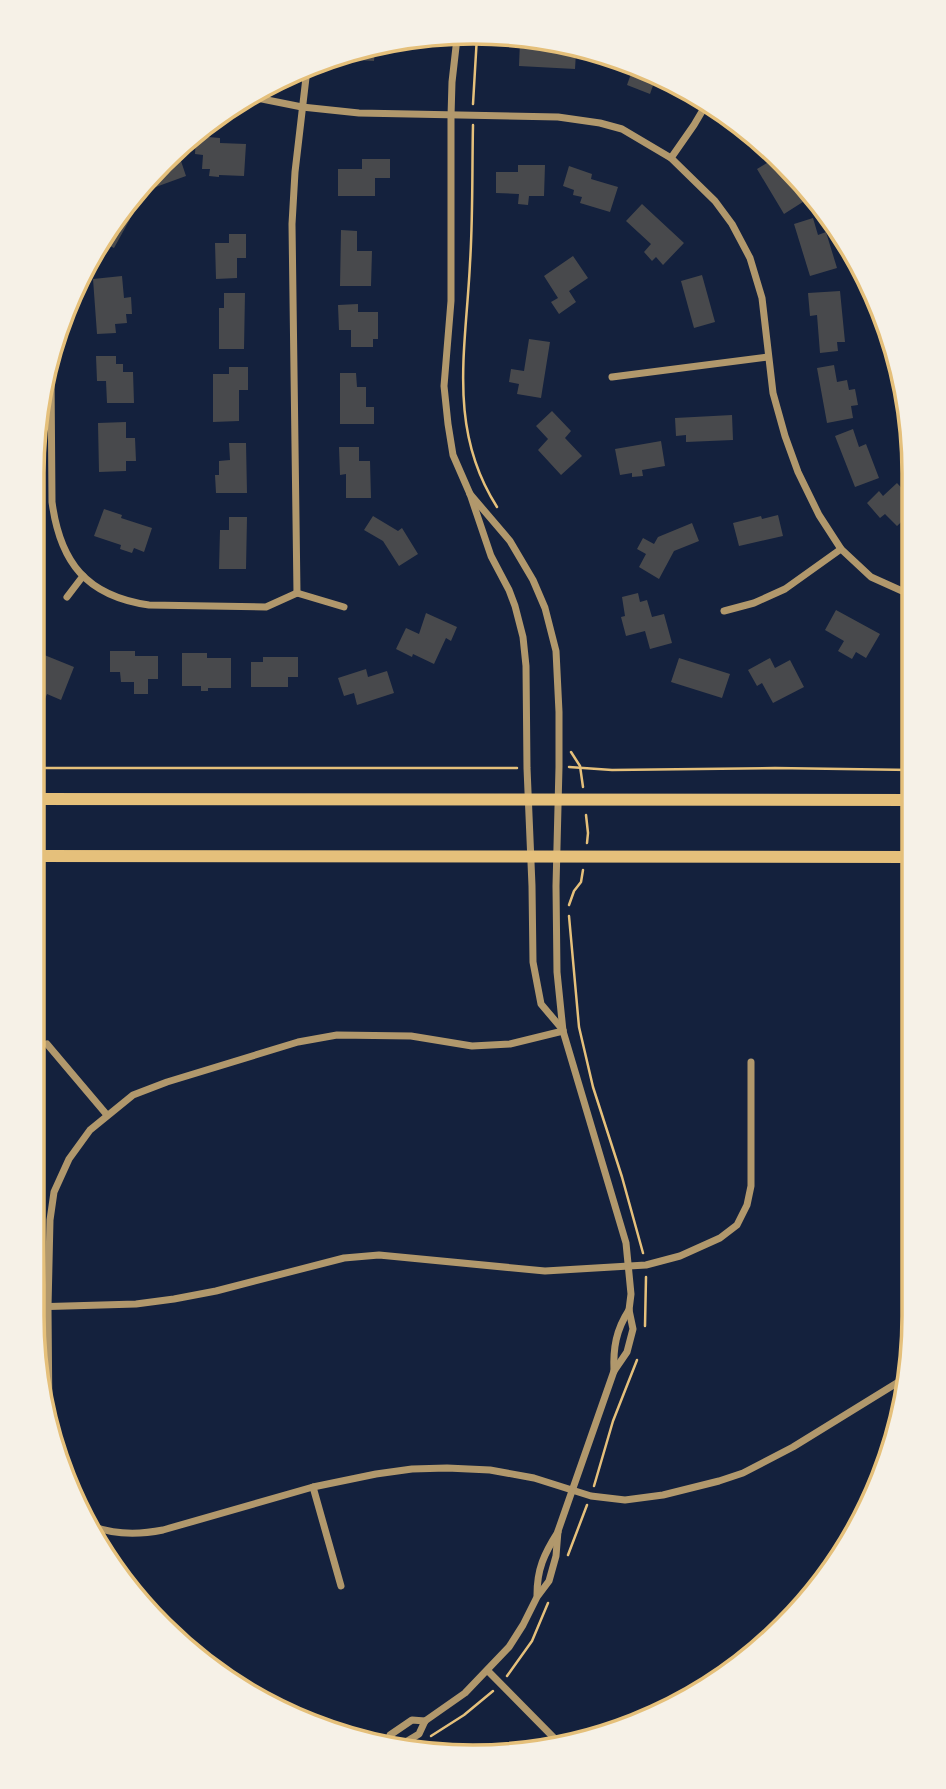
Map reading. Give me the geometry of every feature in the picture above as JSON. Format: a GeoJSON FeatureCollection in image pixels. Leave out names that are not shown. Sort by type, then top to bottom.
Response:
{"type":"FeatureCollection","features":[{"type":"Feature","properties":{"kind":"main road"},"geometry":{"type":"LineString","coordinates":[[44,799],[902,800]]}},
{"type":"Feature","properties":{"kind":"main road"},"geometry":{"type":"LineString","coordinates":[[44,856],[902,857]]}},
{"type":"Feature","properties":{"kind":"street"},"geometry":{"type":"LineString","coordinates":[[456,45],[451,116],[451,301],[444,386],[448,424],[453,456],[470,494],[491,556],[509,590],[523,637],[526,666],[532,946],[541,1004],[563,1031]]}},
{"type":"Feature","properties":{"kind":"street"},"geometry":{"type":"LineString","coordinates":[[297,593],[292,224],[306,77]]}},
{"type":"Feature","properties":{"kind":"street"},"geometry":{"type":"LineString","coordinates":[[262,99],[302,107],[359,113],[525,115],[600,123],[622,129],[671,158],[715,201],[732,224],[750,258],[762,298],[773,393],[798,472],[819,515],[841,549],[871,577],[902,591]]}},
{"type":"Feature","properties":{"kind":"street"},"geometry":{"type":"LineString","coordinates":[[671,158],[703,111]]}},
{"type":"Feature","properties":{"kind":"street"},"geometry":{"type":"LineString","coordinates":[[612,377],[768,357]]}},
{"type":"Feature","properties":{"kind":"street"},"geometry":{"type":"LineString","coordinates":[[51,394],[53,515],[64,550],[72,565],[83,576],[115,597],[149,605],[266,607],[297,593],[344,607]]}},
{"type":"Feature","properties":{"kind":"street"},"geometry":{"type":"LineString","coordinates":[[470,494],[510,541],[533,580],[553,636],[558,666],[559,767],[556,958],[563,1031],[626,1243],[631,1294],[629,1310],[633,1329],[627,1352],[614,1371],[558,1531],[545,1551],[537,1577],[537,1597]]}},
{"type":"Feature","properties":{"kind":"street"},"geometry":{"type":"LineString","coordinates":[[724,611],[754,603],[785,589],[841,549]]}},
{"type":"Feature","properties":{"kind":"street"},"geometry":{"type":"LineString","coordinates":[[67,597],[83,576]]}},
{"type":"Feature","properties":{"kind":"street"},"geometry":{"type":"LineString","coordinates":[[49,1381],[50,1220],[54,1192],[69,1159],[90,1130],[133,1095],[298,1042],[337,1034],[411,1036],[472,1046],[510,1044],[563,1031]]}},
{"type":"Feature","properties":{"kind":"street"},"geometry":{"type":"LineString","coordinates":[[47,1044],[107,1115]]}},
{"type":"Feature","properties":{"kind":"street"},"geometry":{"type":"LineString","coordinates":[[44,1307],[174,1300],[344,1258],[379,1255],[545,1271],[646,1265],[680,1256],[720,1238],[737,1225],[747,1205],[751,1186],[751,1062]]}},
{"type":"Feature","properties":{"kind":"street"},"geometry":{"type":"LineString","coordinates":[[614,1371],[613,1353],[620,1324],[629,1310]]}},
{"type":"Feature","properties":{"kind":"street"},"geometry":{"type":"LineString","coordinates":[[100,1529],[128,1534],[163,1530],[313,1487],[412,1469],[490,1470],[534,1478],[591,1496],[625,1500],[663,1495],[743,1473],[793,1447],[897,1383]]}},
{"type":"Feature","properties":{"kind":"street"},"geometry":{"type":"LineString","coordinates":[[313,1487],[341,1586]]}},
{"type":"Feature","properties":{"kind":"street"},"geometry":{"type":"LineString","coordinates":[[408,1740],[419,1734],[425,1721],[465,1693],[509,1647],[549,1581],[556,1556],[558,1531]]}},
{"type":"Feature","properties":{"kind":"street"},"geometry":{"type":"LineString","coordinates":[[488,1671],[554,1738]]}},
{"type":"Feature","properties":{"kind":"street"},"geometry":{"type":"LineString","coordinates":[[389,1737],[412,1720],[425,1721]]}},
{"type":"Feature","properties":{"kind":"path"},"geometry":{"type":"LineString","coordinates":[[473,96],[476,44]]}},
{"type":"Feature","properties":{"kind":"path"},"geometry":{"type":"LineString","coordinates":[[473,130],[471,259],[462,393],[470,442],[482,478],[499,509]]}},
{"type":"Feature","properties":{"kind":"path"},"geometry":{"type":"LineString","coordinates":[[570,745],[571,752],[580,766],[588,833],[581,883],[574,891],[569,906],[579,1027],[593,1087],[622,1177],[646,1265],[646,1321],[643,1334]]}},
{"type":"Feature","properties":{"kind":"path"},"geometry":{"type":"LineString","coordinates":[[559,767],[580,766],[612,770],[902,770]]}},
{"type":"Feature","properties":{"kind":"path"},"geometry":{"type":"LineString","coordinates":[[44,768],[527,768]]}},
{"type":"Feature","properties":{"kind":"path"},"geometry":{"type":"LineString","coordinates":[[566,1560],[591,1496],[637,1359]]}},
{"type":"Feature","properties":{"kind":"path"},"geometry":{"type":"LineString","coordinates":[[424,1741],[464,1715],[501,1685],[532,1640],[551,1597]]}},
{"type":"Feature","properties":{"kind":"building"},"geometry":{"type":"Polygon","coordinates":[[[520,46],[576,56],[575,69],[519,66],[520,46]]]}},
{"type":"Feature","properties":{"kind":"building"},"geometry":{"type":"Polygon","coordinates":[[[374,55],[374,61],[357,60],[362,58],[374,55]]]}},
{"type":"Feature","properties":{"kind":"building"},"geometry":{"type":"Polygon","coordinates":[[[631,74],[654,84],[650,94],[627,85],[631,74]]]}},
{"type":"Feature","properties":{"kind":"building"},"geometry":{"type":"Polygon","coordinates":[[[206,137],[220,138],[220,143],[246,144],[244,176],[209,176],[210,169],[202,169],[203,155],[195,154],[195,146],[206,137]]]}},
{"type":"Feature","properties":{"kind":"building"},"geometry":{"type":"Polygon","coordinates":[[[180,159],[186,176],[153,188],[169,169],[180,159]]]}},
{"type":"Feature","properties":{"kind":"building"},"geometry":{"type":"Polygon","coordinates":[[[362,159],[390,159],[390,178],[375,178],[375,196],[338,196],[338,169],[362,169],[362,159]]]}},
{"type":"Feature","properties":{"kind":"building"},"geometry":{"type":"Polygon","coordinates":[[[769,162],[805,201],[784,214],[757,169],[769,162]]]}},
{"type":"Feature","properties":{"kind":"building"},"geometry":{"type":"Polygon","coordinates":[[[518,165],[545,165],[544,196],[529,196],[528,205],[518,204],[519,194],[496,193],[496,172],[518,172],[518,165]]]}},
{"type":"Feature","properties":{"kind":"building"},"geometry":{"type":"Polygon","coordinates":[[[569,166],[592,174],[591,179],[618,187],[610,212],[580,203],[582,197],[573,195],[574,190],[563,186],[569,166]]]}},
{"type":"Feature","properties":{"kind":"building"},"geometry":{"type":"Polygon","coordinates":[[[642,204],[684,243],[663,265],[656,257],[652,261],[644,252],[651,244],[626,221],[642,204]]]}},
{"type":"Feature","properties":{"kind":"building"},"geometry":{"type":"Polygon","coordinates":[[[128,218],[130,219],[114,248],[109,246],[128,218]]]}},
{"type":"Feature","properties":{"kind":"building"},"geometry":{"type":"Polygon","coordinates":[[[813,218],[818,235],[826,232],[837,268],[810,276],[794,224],[813,218]]]}},
{"type":"Feature","properties":{"kind":"building"},"geometry":{"type":"Polygon","coordinates":[[[341,230],[357,231],[357,251],[372,251],[371,286],[340,286],[341,230]]]}},
{"type":"Feature","properties":{"kind":"building"},"geometry":{"type":"Polygon","coordinates":[[[229,234],[246,234],[246,258],[237,258],[237,278],[216,279],[215,243],[229,243],[229,234]]]}},
{"type":"Feature","properties":{"kind":"building"},"geometry":{"type":"Polygon","coordinates":[[[573,256],[588,278],[569,291],[576,302],[559,314],[551,302],[558,298],[544,276],[573,256]]]}},
{"type":"Feature","properties":{"kind":"building"},"geometry":{"type":"Polygon","coordinates":[[[702,275],[715,322],[694,328],[681,281],[702,275]]]}},
{"type":"Feature","properties":{"kind":"building"},"geometry":{"type":"Polygon","coordinates":[[[122,276],[124,298],[131,297],[132,314],[126,314],[127,323],[115,324],[116,333],[97,334],[93,279],[122,276]]]}},
{"type":"Feature","properties":{"kind":"building"},"geometry":{"type":"Polygon","coordinates":[[[840,291],[845,342],[837,342],[838,351],[820,353],[817,315],[810,316],[808,293],[840,291]]]}},
{"type":"Feature","properties":{"kind":"building"},"geometry":{"type":"Polygon","coordinates":[[[224,293],[245,293],[244,349],[219,349],[219,308],[224,308],[224,293]]]}},
{"type":"Feature","properties":{"kind":"building"},"geometry":{"type":"Polygon","coordinates":[[[358,304],[358,312],[378,312],[378,339],[373,339],[373,347],[351,347],[351,330],[339,330],[338,305],[358,304]]]}},
{"type":"Feature","properties":{"kind":"building"},"geometry":{"type":"Polygon","coordinates":[[[529,339],[550,342],[541,398],[517,394],[519,384],[509,382],[511,369],[524,371],[529,339]]]}},
{"type":"Feature","properties":{"kind":"building"},"geometry":{"type":"Polygon","coordinates":[[[96,356],[116,356],[116,364],[123,364],[123,372],[133,372],[134,403],[107,403],[106,381],[97,381],[96,356]]]}},
{"type":"Feature","properties":{"kind":"building"},"geometry":{"type":"Polygon","coordinates":[[[834,365],[837,382],[847,380],[849,390],[855,389],[858,405],[851,406],[853,418],[827,423],[817,368],[834,365]]]}},
{"type":"Feature","properties":{"kind":"building"},"geometry":{"type":"Polygon","coordinates":[[[229,367],[248,367],[248,390],[239,390],[239,421],[213,422],[213,374],[229,374],[229,367]]]}},
{"type":"Feature","properties":{"kind":"building"},"geometry":{"type":"Polygon","coordinates":[[[340,373],[356,373],[357,387],[366,387],[366,407],[374,407],[374,424],[340,424],[340,373]]]}},
{"type":"Feature","properties":{"kind":"building"},"geometry":{"type":"Polygon","coordinates":[[[552,411],[571,431],[565,438],[582,456],[561,475],[538,450],[548,439],[536,426],[552,411]]]}},
{"type":"Feature","properties":{"kind":"building"},"geometry":{"type":"Polygon","coordinates":[[[732,415],[733,440],[686,442],[686,435],[676,436],[675,418],[732,415]]]}},
{"type":"Feature","properties":{"kind":"building"},"geometry":{"type":"Polygon","coordinates":[[[126,422],[126,438],[135,438],[136,461],[126,461],[126,471],[99,472],[98,423],[126,422]]]}},
{"type":"Feature","properties":{"kind":"building"},"geometry":{"type":"Polygon","coordinates":[[[853,429],[859,447],[866,444],[879,478],[855,487],[835,436],[853,429]]]}},
{"type":"Feature","properties":{"kind":"building"},"geometry":{"type":"Polygon","coordinates":[[[661,441],[665,466],[642,470],[643,476],[632,477],[632,473],[620,475],[615,449],[661,441]]]}},
{"type":"Feature","properties":{"kind":"building"},"geometry":{"type":"Polygon","coordinates":[[[229,443],[246,443],[247,493],[216,493],[215,475],[219,475],[219,461],[230,460],[229,443]]]}},
{"type":"Feature","properties":{"kind":"building"},"geometry":{"type":"Polygon","coordinates":[[[339,447],[359,447],[359,461],[370,461],[371,498],[346,498],[346,474],[340,475],[339,447]]]}},
{"type":"Feature","properties":{"kind":"building"},"geometry":{"type":"Polygon","coordinates":[[[897,483],[902,488],[902,521],[897,526],[885,514],[880,518],[867,503],[879,491],[883,496],[897,483]]]}},
{"type":"Feature","properties":{"kind":"building"},"geometry":{"type":"Polygon","coordinates":[[[104,509],[122,515],[121,518],[152,528],[144,552],[134,548],[132,553],[120,549],[121,545],[94,536],[104,509]]]}},
{"type":"Feature","properties":{"kind":"building"},"geometry":{"type":"Polygon","coordinates":[[[778,515],[783,536],[739,546],[733,523],[778,515]]]}},
{"type":"Feature","properties":{"kind":"building"},"geometry":{"type":"Polygon","coordinates":[[[373,516],[398,531],[402,528],[418,554],[399,566],[383,541],[364,530],[373,516]]]}},
{"type":"Feature","properties":{"kind":"building"},"geometry":{"type":"Polygon","coordinates":[[[229,517],[247,517],[246,569],[219,569],[220,530],[229,530],[229,517]]]}},
{"type":"Feature","properties":{"kind":"building"},"geometry":{"type":"Polygon","coordinates":[[[692,523],[699,541],[674,551],[659,579],[639,567],[646,554],[637,549],[643,538],[654,544],[658,537],[692,523]]]}},
{"type":"Feature","properties":{"kind":"building"},"geometry":{"type":"Polygon","coordinates":[[[638,593],[640,602],[647,600],[652,617],[664,614],[672,643],[650,649],[645,631],[626,636],[621,617],[625,616],[622,597],[638,593]]]}},
{"type":"Feature","properties":{"kind":"building"},"geometry":{"type":"Polygon","coordinates":[[[836,610],[880,634],[866,658],[856,652],[852,659],[838,651],[844,641],[825,630],[836,610]]]}},
{"type":"Feature","properties":{"kind":"building"},"geometry":{"type":"Polygon","coordinates":[[[426,613],[457,627],[451,641],[446,638],[434,664],[396,649],[406,628],[419,634],[426,613]]]}},
{"type":"Feature","properties":{"kind":"building"},"geometry":{"type":"Polygon","coordinates":[[[110,651],[135,651],[135,656],[158,656],[158,679],[148,679],[148,694],[134,694],[134,682],[121,682],[120,672],[110,672],[110,651]]]}},
{"type":"Feature","properties":{"kind":"building"},"geometry":{"type":"Polygon","coordinates":[[[182,653],[207,653],[207,658],[231,658],[231,688],[208,688],[208,691],[201,691],[201,686],[182,686],[182,653]]]}},
{"type":"Feature","properties":{"kind":"building"},"geometry":{"type":"Polygon","coordinates":[[[44,655],[74,667],[61,700],[47,694],[44,701],[44,655]]]}},
{"type":"Feature","properties":{"kind":"building"},"geometry":{"type":"Polygon","coordinates":[[[263,657],[298,657],[298,677],[288,677],[288,687],[251,687],[251,662],[263,662],[263,657]]]}},
{"type":"Feature","properties":{"kind":"building"},"geometry":{"type":"Polygon","coordinates":[[[679,658],[730,674],[722,698],[671,682],[679,658]]]}},
{"type":"Feature","properties":{"kind":"building"},"geometry":{"type":"Polygon","coordinates":[[[770,658],[775,668],[790,660],[804,687],[773,703],[762,683],[757,686],[748,670],[770,658]]]}},
{"type":"Feature","properties":{"kind":"building"},"geometry":{"type":"Polygon","coordinates":[[[366,669],[368,677],[387,671],[394,693],[357,705],[354,693],[344,696],[338,678],[366,669]]]}}]}
